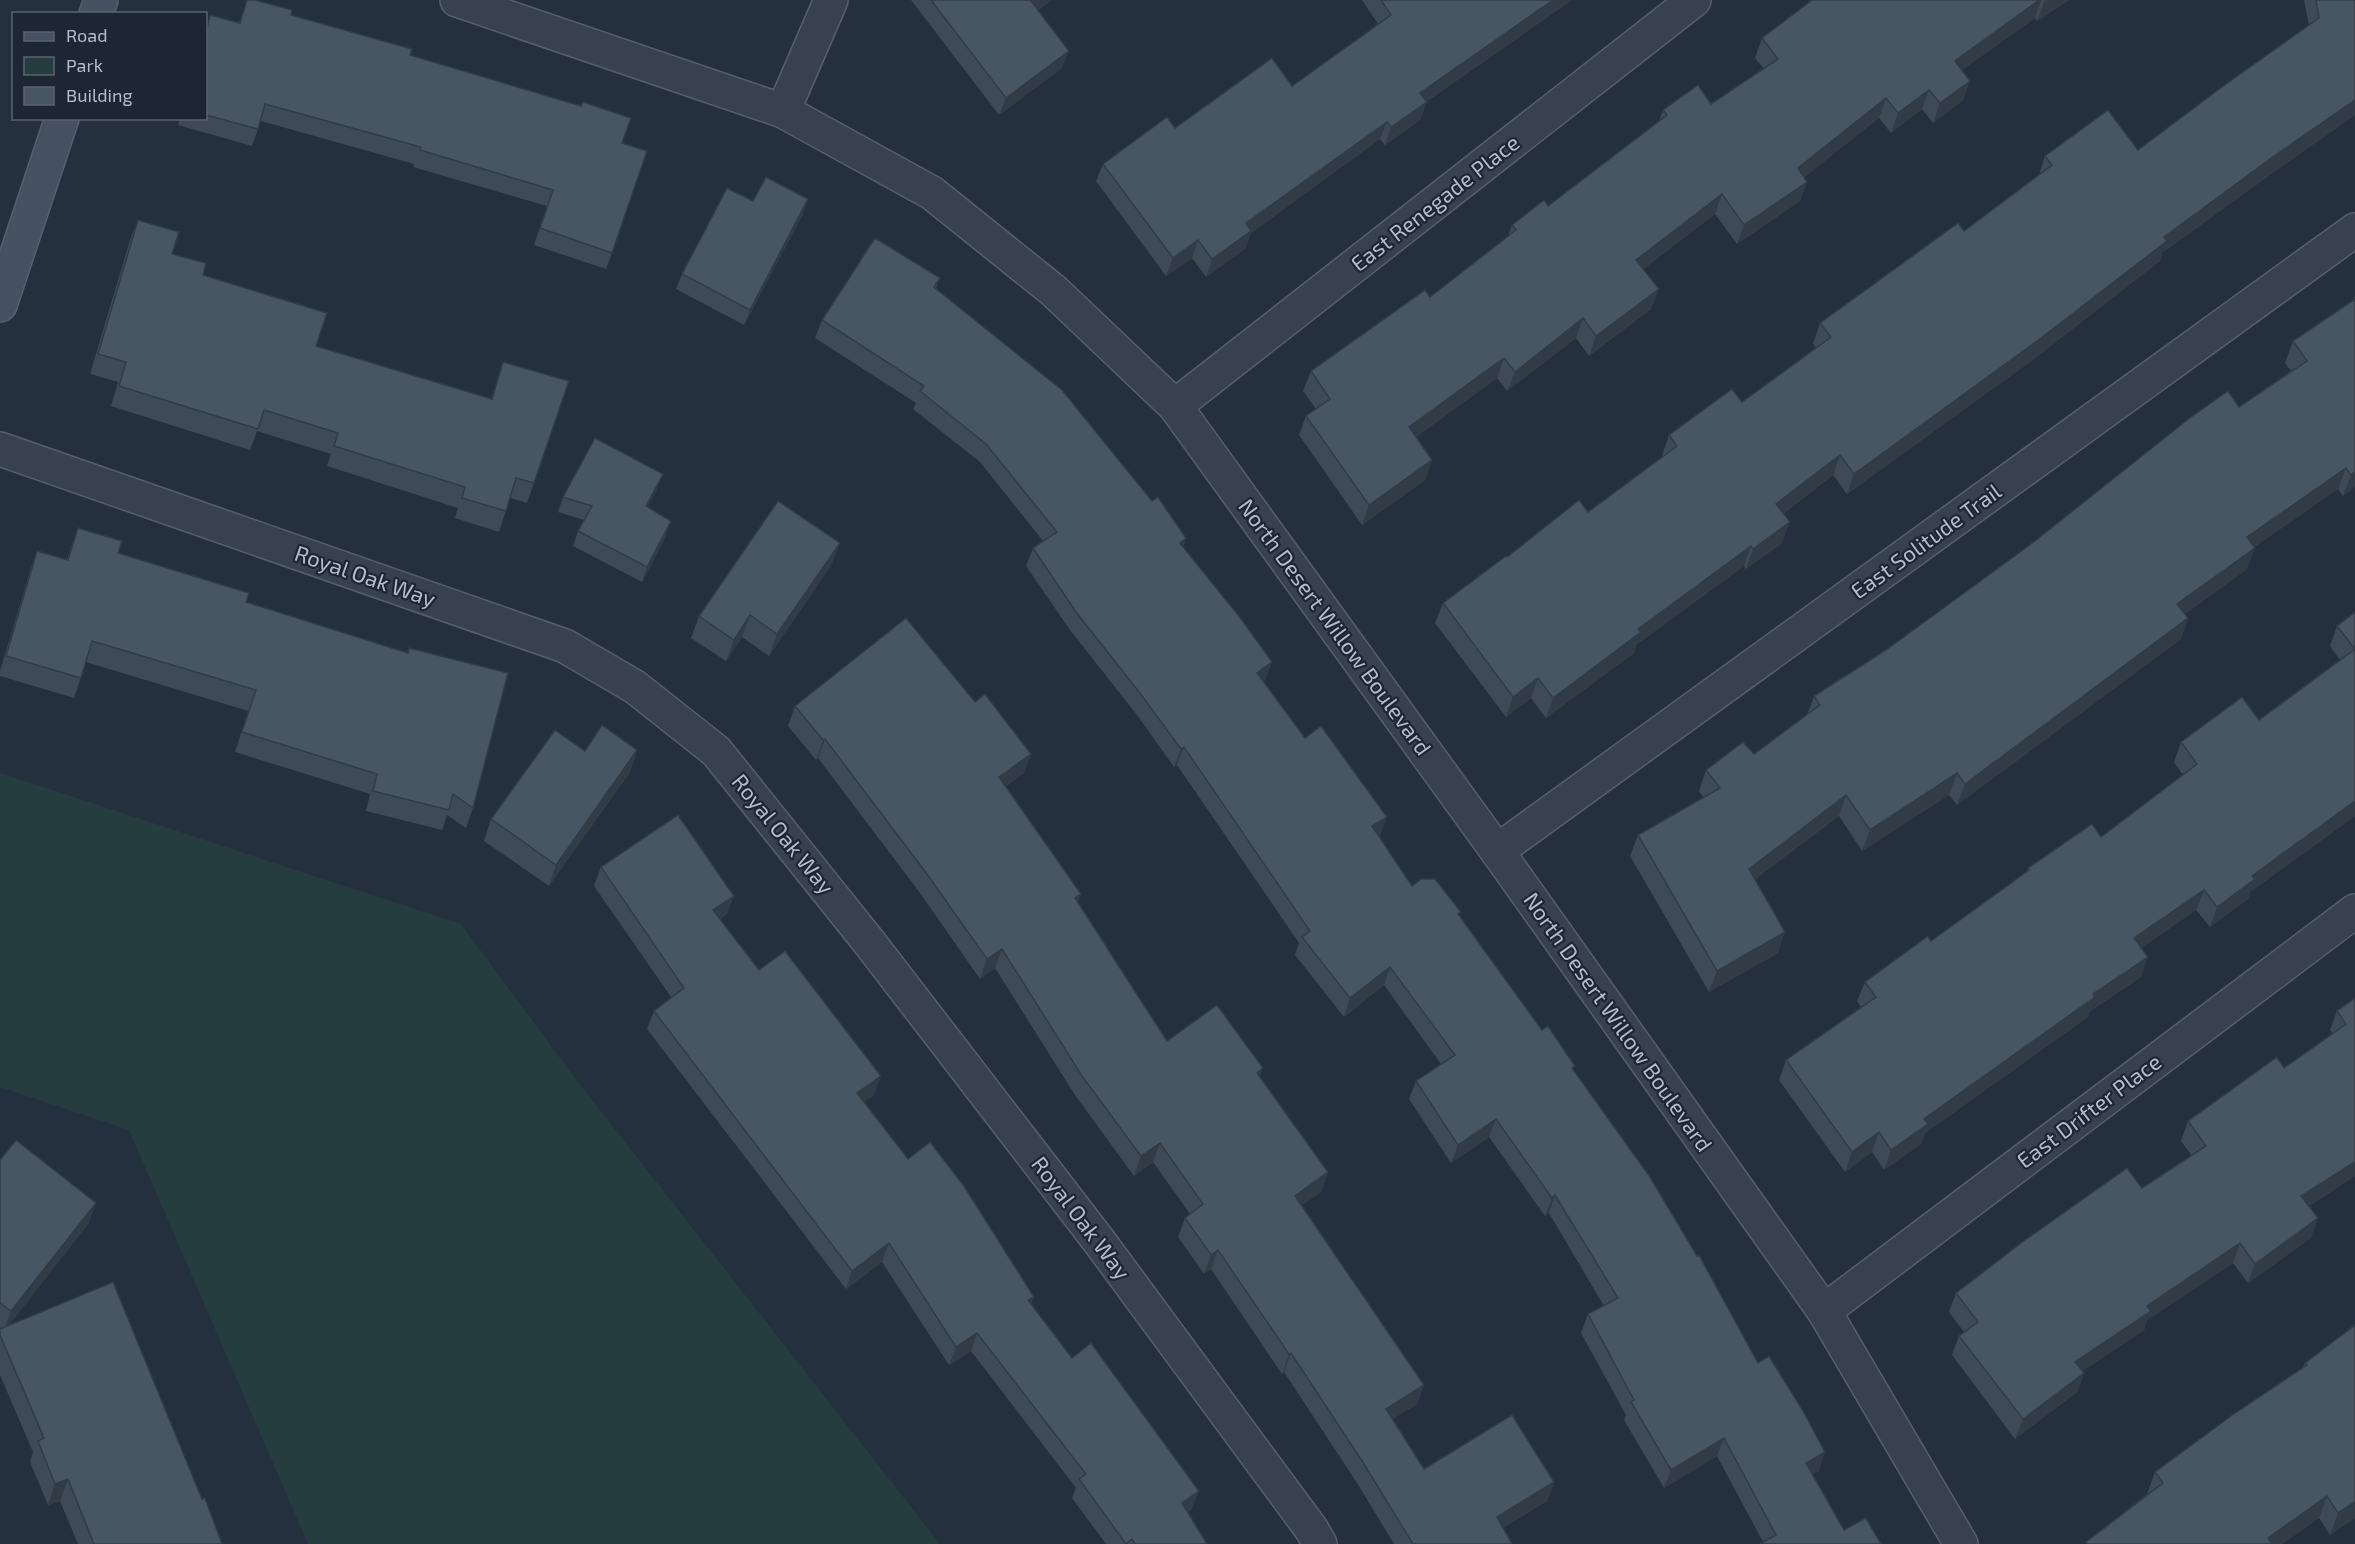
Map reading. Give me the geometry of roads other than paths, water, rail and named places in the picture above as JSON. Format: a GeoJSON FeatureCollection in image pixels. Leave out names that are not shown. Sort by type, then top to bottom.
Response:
{"type":"FeatureCollection","features":[{"type":"Feature","properties":{"kind":"street","name":"North Desert Willow Boulevard"},"geometry":{"type":"LineString","coordinates":[[457,0],[783,111],[932,194],[1054,291],[1175,406],[1497,851],[1824,1311],[1961,1544]]}},
{"type":"Feature","properties":{"kind":"street"},"geometry":{"type":"LineString","coordinates":[[783,111],[831,0]]}},
{"type":"Feature","properties":{"kind":"street","name":"East Renegade Place"},"geometry":{"type":"LineString","coordinates":[[1175,406],[1695,0]]}},
{"type":"Feature","properties":{"kind":"street"},"geometry":{"type":"LineString","coordinates":[[0,305],[61,120]]}},
{"type":"Feature","properties":{"kind":"street","name":"East Solitude Trail"},"geometry":{"type":"LineString","coordinates":[[1497,851],[2355,230]]}},
{"type":"Feature","properties":{"kind":"street","name":"Royal Oak Way"},"geometry":{"type":"LineString","coordinates":[[0,450],[565,646],[635,687],[716,751],[869,942],[1092,1232],[1305,1520],[1320,1544]]}},
{"type":"Feature","properties":{"kind":"street","name":"East Drifter Place"},"geometry":{"type":"LineString","coordinates":[[1824,1311],[2355,911]]}}]}
